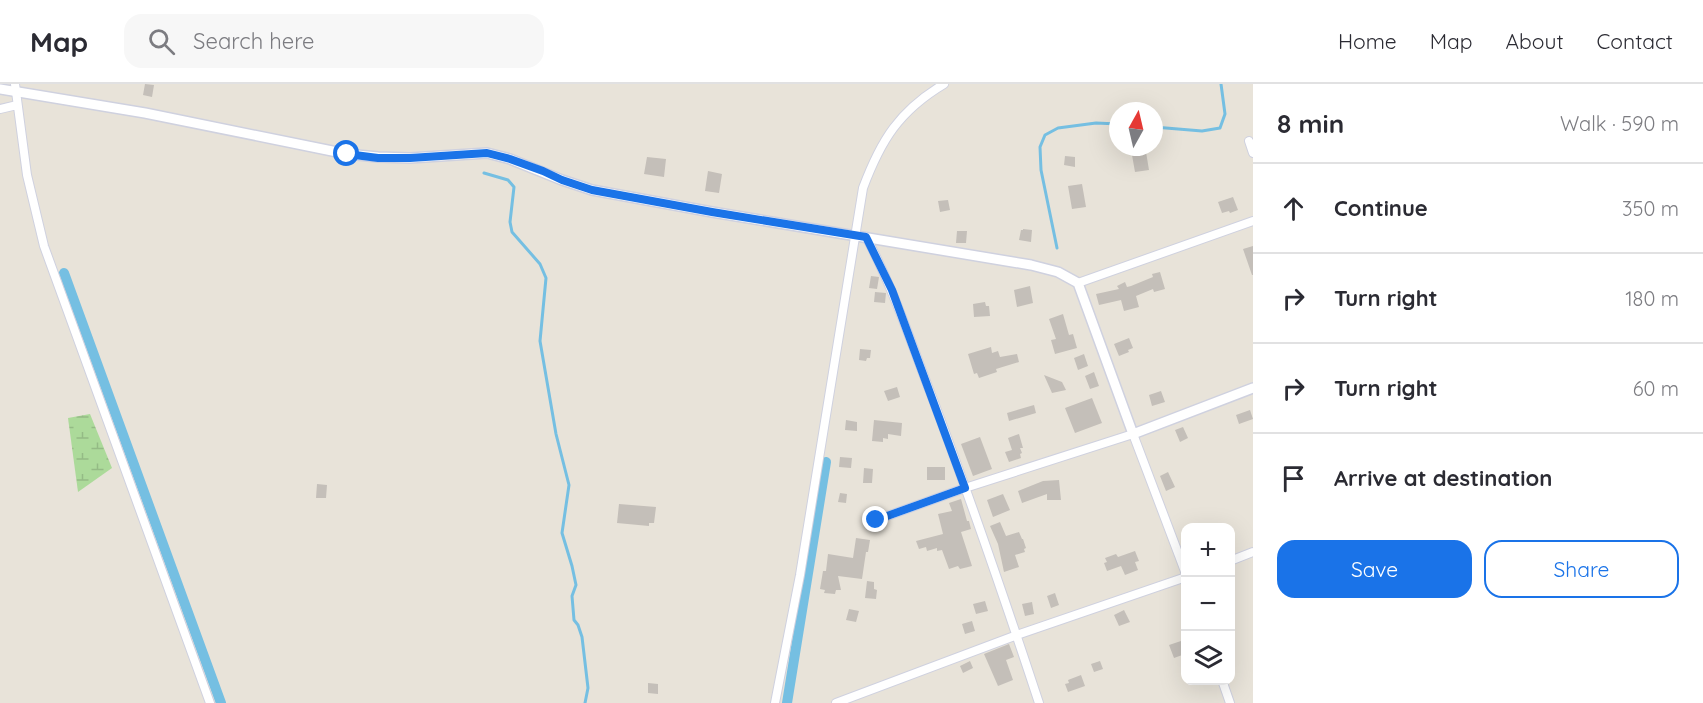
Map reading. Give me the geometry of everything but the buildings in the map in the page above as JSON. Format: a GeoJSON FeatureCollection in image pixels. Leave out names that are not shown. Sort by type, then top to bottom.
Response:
{"type":"FeatureCollection","features":[{"type":"Feature","properties":{"kind":"street"},"geometry":{"type":"LineString","coordinates":[[775,703],[800,575],[863,188],[872,162],[886,137],[907,111],[944,84]]}},
{"type":"Feature","properties":{"kind":"street"},"geometry":{"type":"LineString","coordinates":[[15,88],[27,175],[44,246],[210,703]]}},
{"type":"Feature","properties":{"kind":"street"},"geometry":{"type":"LineString","coordinates":[[0,89],[15,88],[378,158],[487,153],[510,159],[592,190],[1031,265],[1058,272],[1078,283],[1181,565]]}},
{"type":"Feature","properties":{"kind":"street"},"geometry":{"type":"LineString","coordinates":[[0,109],[17,105]]}},
{"type":"Feature","properties":{"kind":"street"},"geometry":{"type":"LineString","coordinates":[[1250,141],[1253,153]]}},
{"type":"Feature","properties":{"kind":"street"},"geometry":{"type":"LineString","coordinates":[[1078,283],[1253,221]]}},
{"type":"Feature","properties":{"kind":"street"},"geometry":{"type":"LineString","coordinates":[[866,237],[892,290],[965,488],[1039,703]]}},
{"type":"Feature","properties":{"kind":"street"},"geometry":{"type":"LineString","coordinates":[[876,520],[965,488],[1133,434],[1253,387]]}},
{"type":"Feature","properties":{"kind":"street"},"geometry":{"type":"LineString","coordinates":[[1235,559],[1253,552]]}},
{"type":"Feature","properties":{"kind":"street"},"geometry":{"type":"LineString","coordinates":[[836,703],[1017,635],[1182,577]]}},
{"type":"Feature","properties":{"kind":"street"},"geometry":{"type":"LineString","coordinates":[[1223,685],[1230,703]]}},
{"type":"Feature","properties":{"kind":"green space"},"geometry":{"type":"Polygon","coordinates":[[[90,414],[112,468],[78,492],[68,418],[90,414]]]}},
{"type":"Feature","properties":{"kind":"waterway"},"geometry":{"type":"LineString","coordinates":[[1163,128],[1202,131],[1220,128],[1225,114],[1221,84]]}},
{"type":"Feature","properties":{"kind":"waterway"},"geometry":{"type":"LineString","coordinates":[[1057,248],[1041,170],[1040,147],[1045,135],[1058,128],[1109,124]]}},
{"type":"Feature","properties":{"kind":"waterway"},"geometry":{"type":"LineString","coordinates":[[484,173],[508,180],[514,187],[510,222],[512,232],[540,264],[546,278],[540,341],[556,434],[569,485],[562,533],[576,585],[572,596],[574,620],[582,637],[588,688],[585,703]]}},
{"type":"Feature","properties":{"kind":"waterway"},"geometry":{"type":"LineString","coordinates":[[64,273],[221,703]]}},
{"type":"Feature","properties":{"kind":"waterway"},"geometry":{"type":"LineString","coordinates":[[787,703],[826,462]]}},
{"type":"Feature","properties":{"kind":"route"},"geometry":{"type":"LineString","coordinates":[[347,154],[378,158],[410,158],[487,153],[510,159],[592,190],[866,237],[882,266],[904,320],[965,488],[876,520]]}}]}
